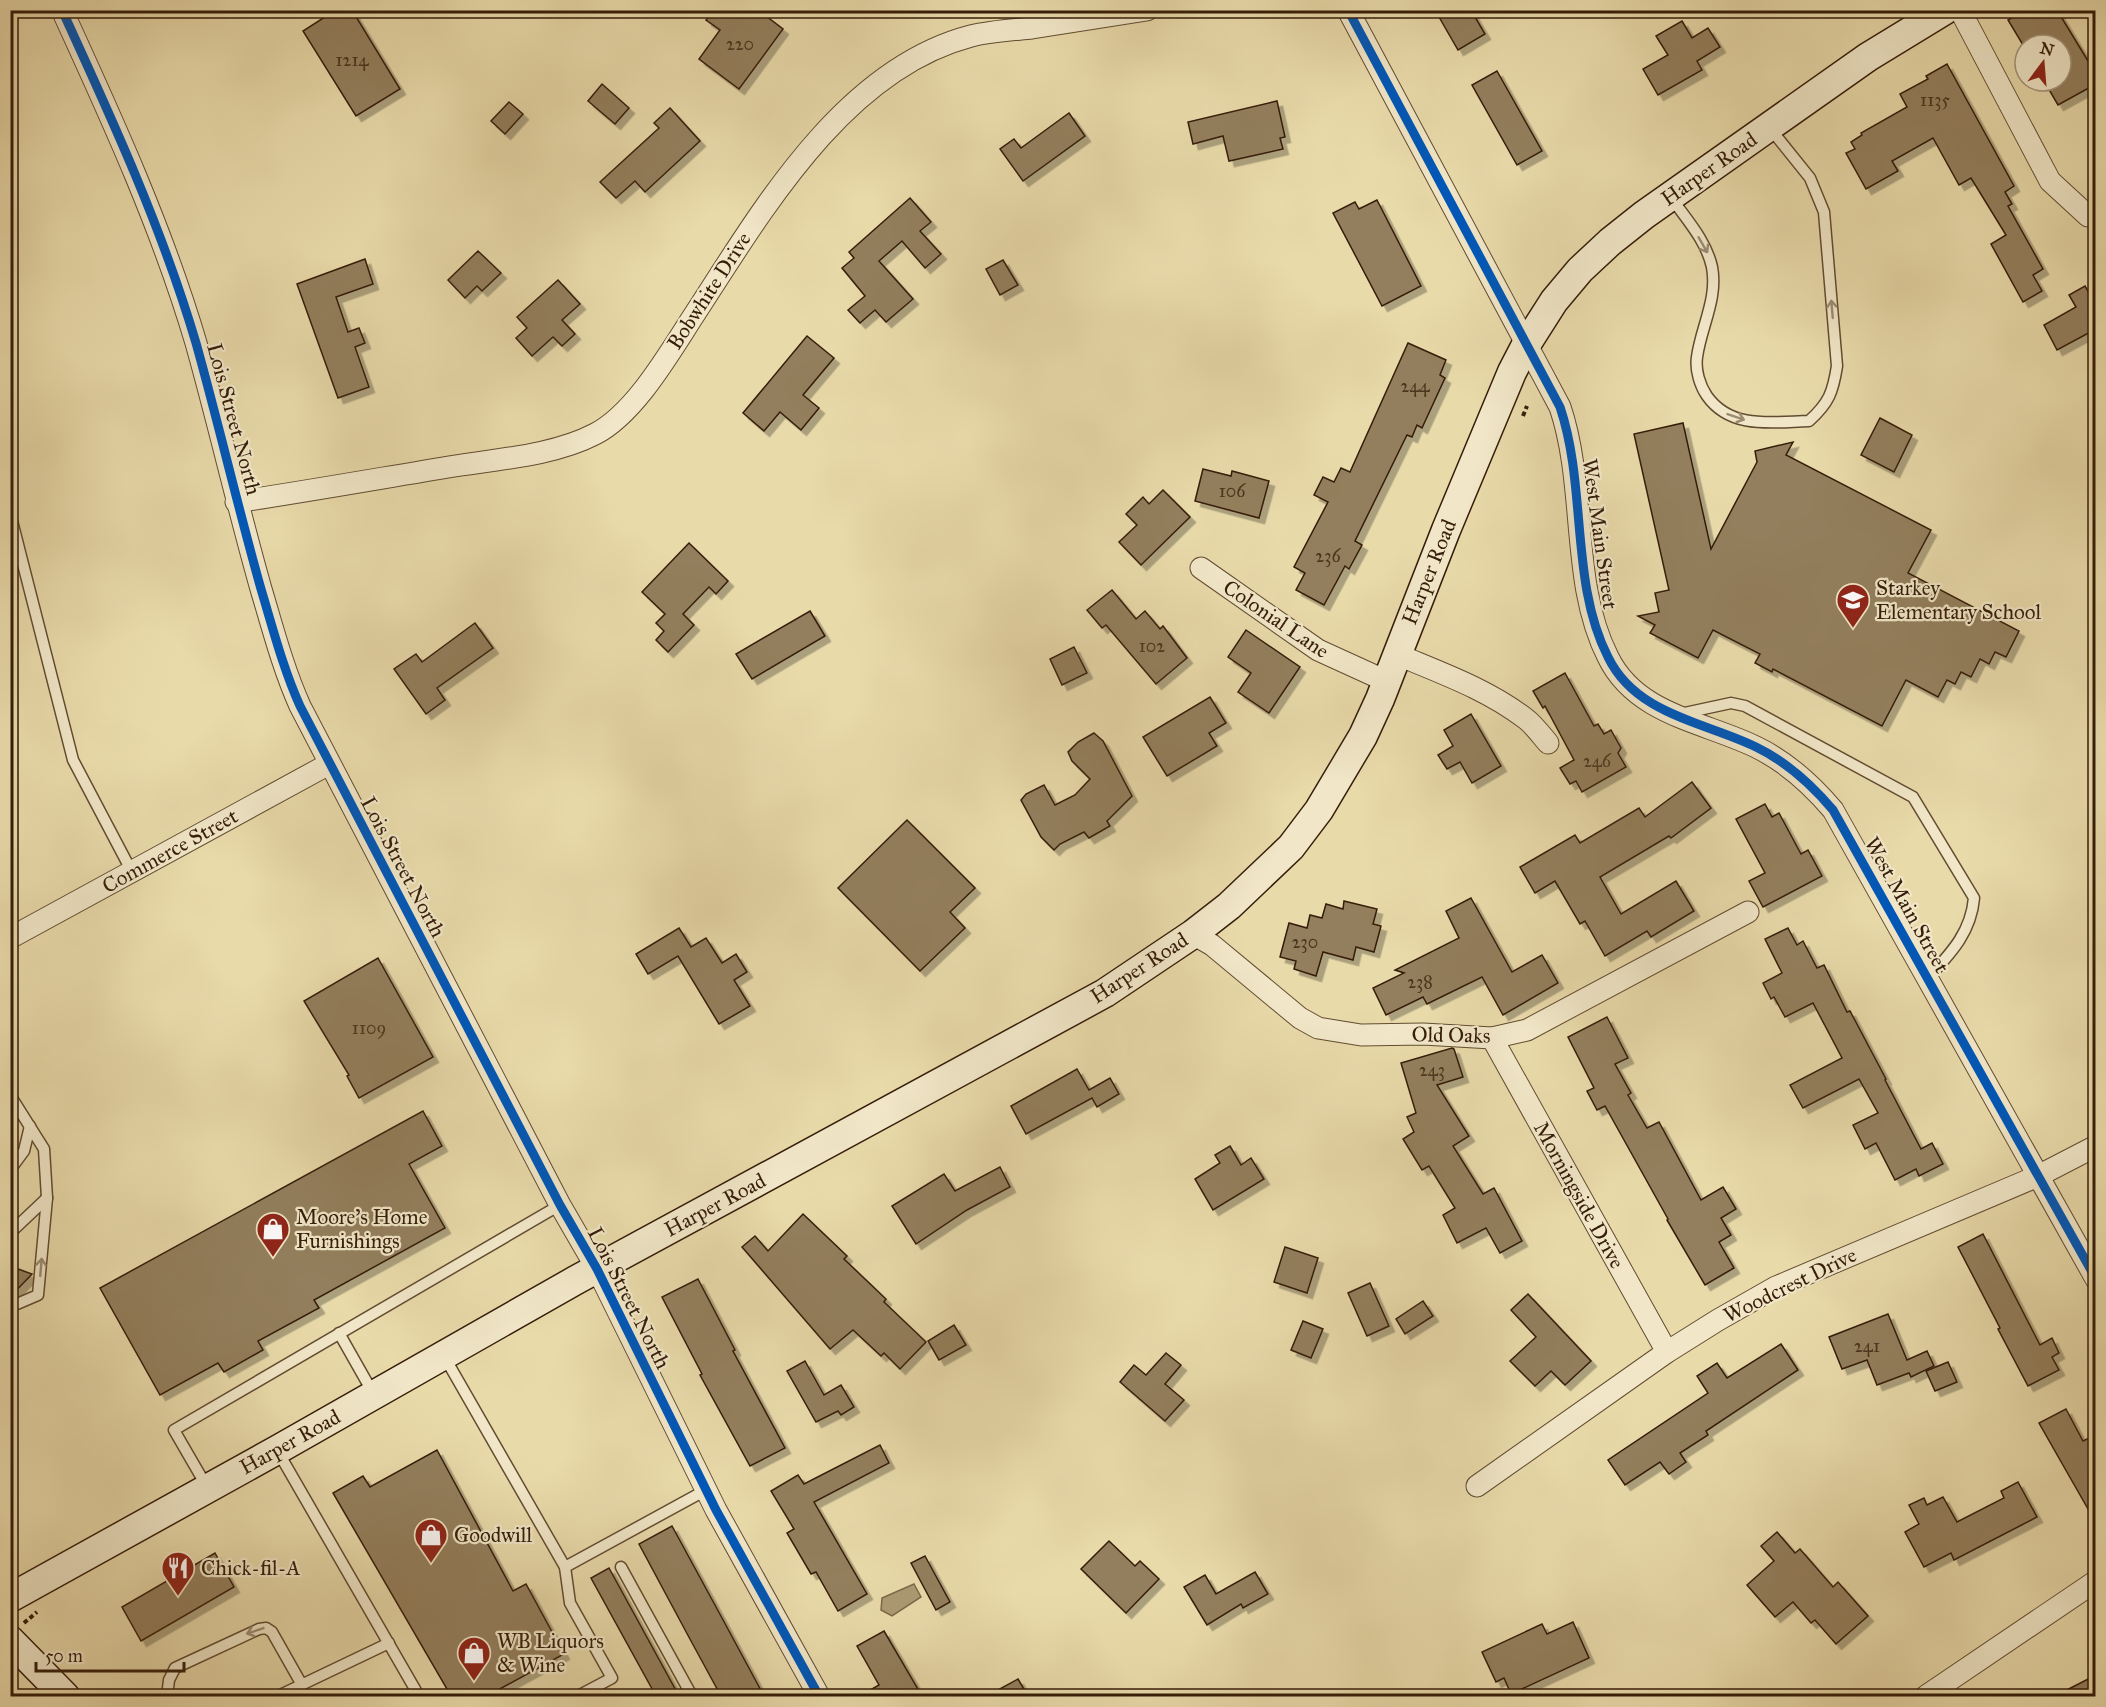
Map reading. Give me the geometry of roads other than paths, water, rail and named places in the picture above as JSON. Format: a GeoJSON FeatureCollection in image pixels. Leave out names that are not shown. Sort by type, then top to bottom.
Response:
{"type":"FeatureCollection","features":[{"type":"Feature","properties":{"kind":"main road","name":"Harper Road"},"geometry":{"type":"LineString","coordinates":[[10,1598],[597,1269],[1105,993],[1194,934],[1261,878],[1291,847],[1319,810],[1363,736],[1512,372],[1554,301],[1580,270],[1610,242],[1670,196],[1868,57],[1945,10]]}},
{"type":"Feature","properties":{"kind":"main road"},"geometry":{"type":"LineString","coordinates":[[10,1640],[65,1696]]}},
{"type":"Feature","properties":{"kind":"street","name":"Lois Street North"},"geometry":{"type":"LineString","coordinates":[[62,10],[139,184],[177,285],[201,363],[237,502],[288,680],[329,764],[560,1205],[597,1269],[706,1490],[819,1696]]}},
{"type":"Feature","properties":{"kind":"street","name":"Bobwhite Drive"},"geometry":{"type":"LineString","coordinates":[[237,502],[513,457],[562,447],[596,434],[627,409],[658,370],[762,211],[825,133],[853,103],[900,68],[947,45],[972,36],[1040,18],[1147,10]]}},
{"type":"Feature","properties":{"kind":"street","name":"West Main Street"},"geometry":{"type":"LineString","coordinates":[[1348,10],[1560,407],[1575,468],[1584,566],[1592,614],[1608,659],[1622,679],[1640,696],[1674,715],[1758,747],[1800,774],[1833,810],[2096,1279]]}},
{"type":"Feature","properties":{"kind":"street"},"geometry":{"type":"LineString","coordinates":[[1959,10],[2050,182],[2088,216]]}},
{"type":"Feature","properties":{"kind":"street","name":"Colonial Lane"},"geometry":{"type":"LineString","coordinates":[[1201,568],[1318,650],[1386,681]]}},
{"type":"Feature","properties":{"kind":"street"},"geometry":{"type":"LineString","coordinates":[[1396,654],[1495,698],[1527,720],[1548,743]]}},
{"type":"Feature","properties":{"kind":"street","name":"Commerce Street"},"geometry":{"type":"LineString","coordinates":[[10,938],[329,764]]}},
{"type":"Feature","properties":{"kind":"street","name":"Old Oaks"},"geometry":{"type":"LineString","coordinates":[[1194,934],[1212,945],[1300,1018],[1318,1029],[1361,1035],[1423,1034],[1492,1038],[1527,1030],[1748,912]]}},
{"type":"Feature","properties":{"kind":"street","name":"Morningside Drive"},"geometry":{"type":"LineString","coordinates":[[1492,1038],[1667,1352]]}},
{"type":"Feature","properties":{"kind":"street","name":"Woodcrest Drive"},"geometry":{"type":"LineString","coordinates":[[1477,1486],[1667,1352],[1776,1287],[2038,1176],[2096,1146]]}},
{"type":"Feature","properties":{"kind":"street"},"geometry":{"type":"LineString","coordinates":[[1926,1696],[2096,1581]]}},
{"type":"Feature","properties":{"kind":"lane"},"geometry":{"type":"LineString","coordinates":[[1670,196],[1707,249],[1712,269],[1711,302],[1696,358],[1698,376],[1703,390],[1713,405],[1737,419],[1753,422],[1809,421],[1829,399],[1837,366],[1824,212],[1810,178],[1768,127]]}},
{"type":"Feature","properties":{"kind":"lane"},"geometry":{"type":"LineString","coordinates":[[10,513],[74,760],[132,872]]}},
{"type":"Feature","properties":{"kind":"lane"},"geometry":{"type":"LineString","coordinates":[[1674,715],[1731,703],[1745,706],[1913,797],[1974,898],[1973,912],[1960,942],[1928,978]]}},
{"type":"Feature","properties":{"kind":"lane"},"geometry":{"type":"LineString","coordinates":[[10,1095],[44,1149],[47,1198],[38,1295],[10,1307]]}},
{"type":"Feature","properties":{"kind":"lane"},"geometry":{"type":"LineString","coordinates":[[10,1170],[24,1151],[30,1126]]}},
{"type":"Feature","properties":{"kind":"lane"},"geometry":{"type":"LineString","coordinates":[[10,1233],[47,1198]]}},
{"type":"Feature","properties":{"kind":"lane"},"geometry":{"type":"LineString","coordinates":[[207,1488],[174,1430],[560,1205]]}},
{"type":"Feature","properties":{"kind":"lane"},"geometry":{"type":"LineString","coordinates":[[339,1333],[373,1394]]}},
{"type":"Feature","properties":{"kind":"lane"},"geometry":{"type":"LineString","coordinates":[[443,1355],[565,1567],[570,1603],[612,1678],[578,1696]]}},
{"type":"Feature","properties":{"kind":"lane"},"geometry":{"type":"LineString","coordinates":[[277,1450],[419,1696]]}},
{"type":"Feature","properties":{"kind":"lane"},"geometry":{"type":"LineString","coordinates":[[565,1567],[706,1490]]}},
{"type":"Feature","properties":{"kind":"lane"},"geometry":{"type":"LineString","coordinates":[[621,1567],[692,1696]]}},
{"type":"Feature","properties":{"kind":"lane"},"geometry":{"type":"LineString","coordinates":[[167,1696],[169,1680],[175,1668],[259,1629],[266,1628],[272,1632],[302,1685]]}},
{"type":"Feature","properties":{"kind":"lane"},"geometry":{"type":"LineString","coordinates":[[278,1696],[388,1643]]}},
{"type":"Feature","properties":{"kind":"place","name":"Starkey Elementary School"},"geometry":{"type":"Point","coordinates":[1853,629]}},
{"type":"Feature","properties":{"kind":"place","name":"Moore's Home Furnishings"},"geometry":{"type":"Point","coordinates":[273,1258]}},
{"type":"Feature","properties":{"kind":"place","name":"Goodwill"},"geometry":{"type":"Point","coordinates":[431,1564]}},
{"type":"Feature","properties":{"kind":"place","name":"Chick-fil-A"},"geometry":{"type":"Point","coordinates":[178,1597]}},
{"type":"Feature","properties":{"kind":"place","name":"WB Liquors & Wine"},"geometry":{"type":"Point","coordinates":[474,1682]}}]}
